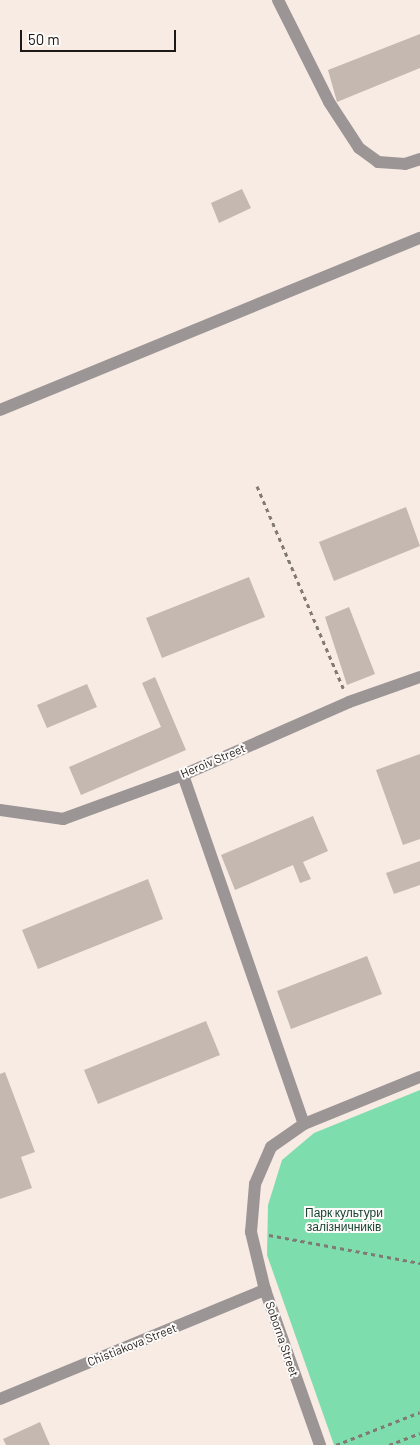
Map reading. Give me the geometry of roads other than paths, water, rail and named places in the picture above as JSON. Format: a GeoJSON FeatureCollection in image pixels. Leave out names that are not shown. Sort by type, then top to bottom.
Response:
{"type":"FeatureCollection","features":[{"type":"Feature","properties":{"kind":"street"},"geometry":{"type":"LineString","coordinates":[[278,0],[329,102],[359,148],[378,162],[405,164],[420,158]]}},
{"type":"Feature","properties":{"kind":"street"},"geometry":{"type":"LineString","coordinates":[[0,410],[420,238]]}},
{"type":"Feature","properties":{"kind":"street","name":"Heroiv Street"},"geometry":{"type":"LineString","coordinates":[[0,810],[63,818],[182,775],[349,702],[420,677]]}},
{"type":"Feature","properties":{"kind":"street"},"geometry":{"type":"LineString","coordinates":[[182,775],[304,1124],[420,1077]]}},
{"type":"Feature","properties":{"kind":"street","name":"Soborna Street"},"geometry":{"type":"LineString","coordinates":[[304,1124],[271,1147],[255,1184],[251,1232],[265,1290],[320,1445]]}},
{"type":"Feature","properties":{"kind":"street","name":"Chistiakova Street"},"geometry":{"type":"LineString","coordinates":[[0,1399],[265,1290]]}},
{"type":"Feature","properties":{"kind":"park label","name":"Парк культури залізничників"},"geometry":{"type":"Point","coordinates":[344,1220]}}]}
